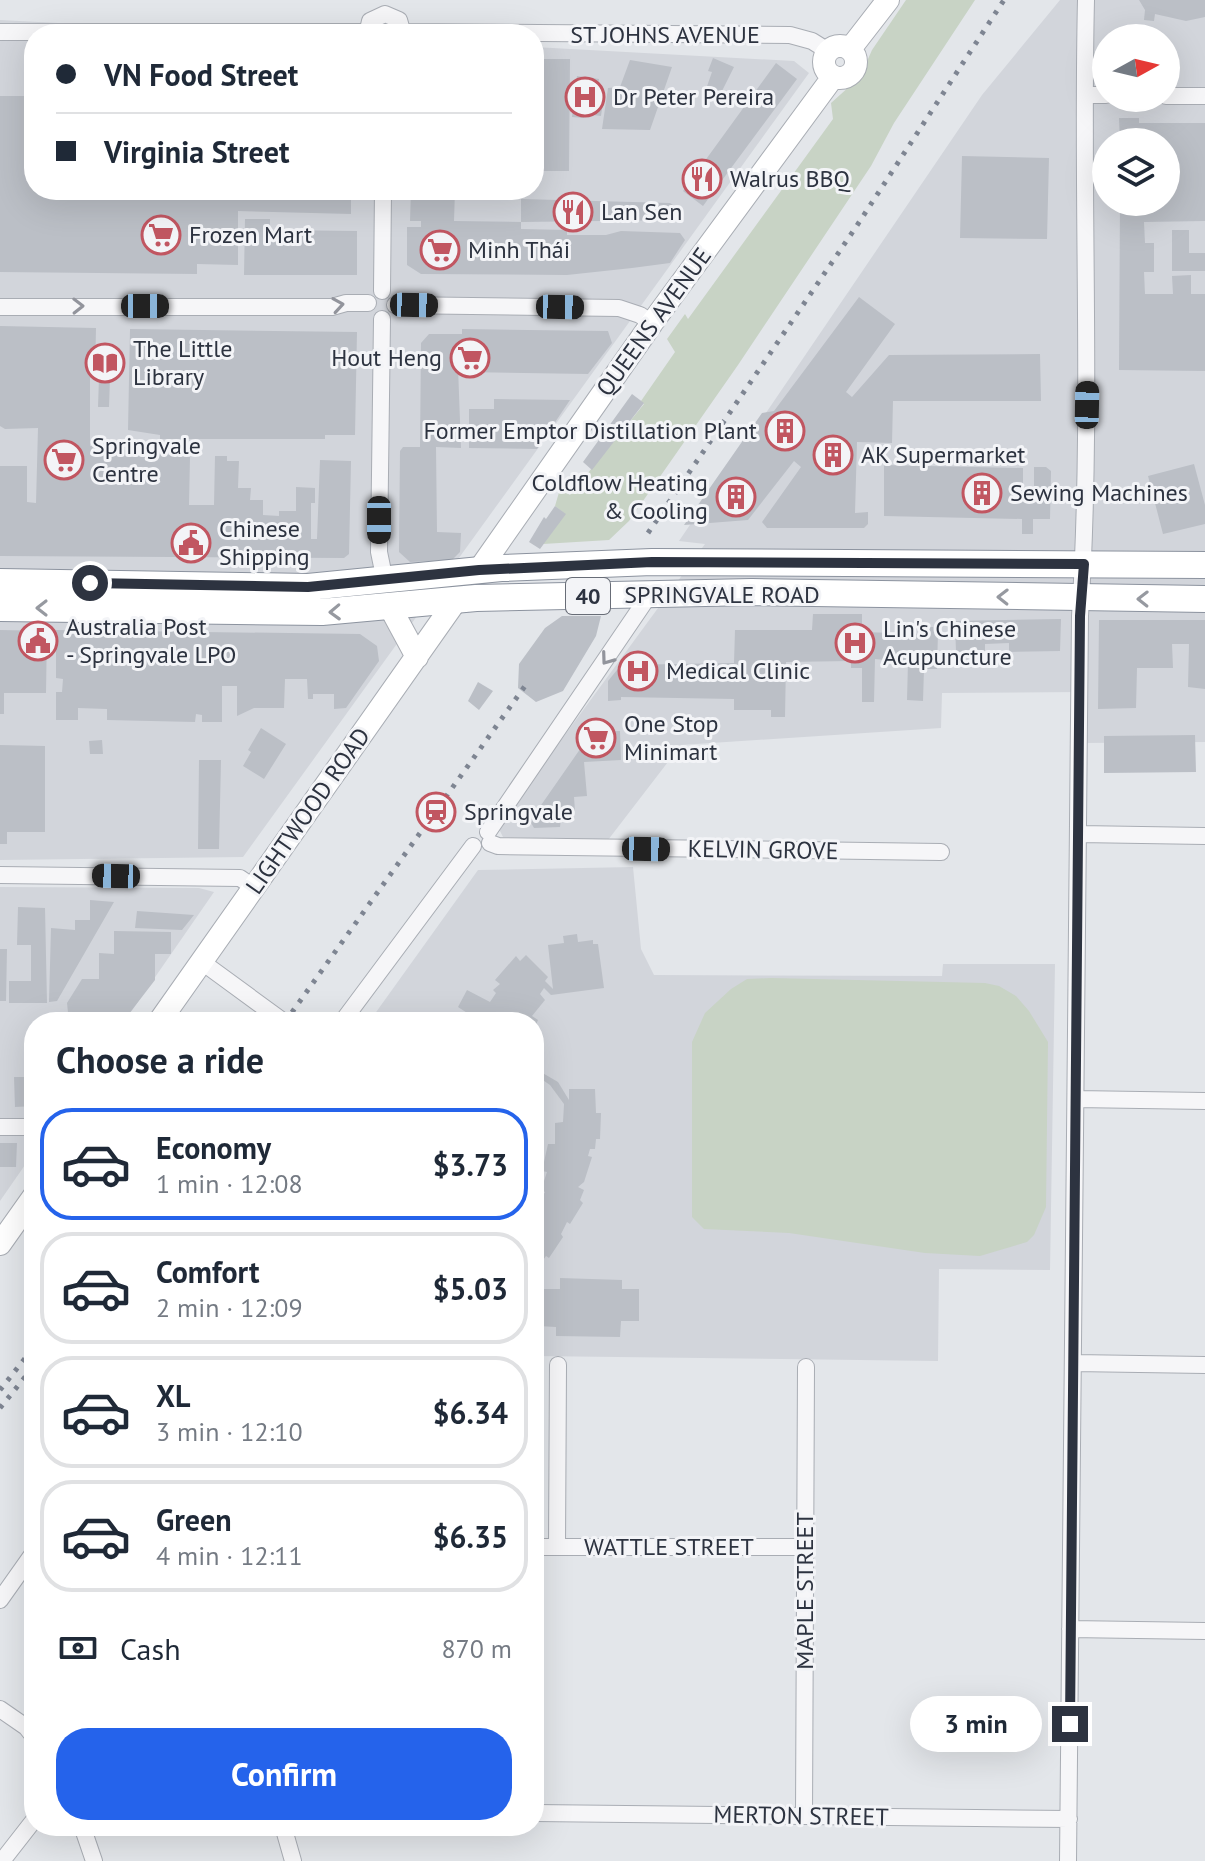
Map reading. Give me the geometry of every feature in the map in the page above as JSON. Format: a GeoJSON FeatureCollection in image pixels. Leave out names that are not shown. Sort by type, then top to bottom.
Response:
{"type":"FeatureCollection","features":[{"type":"Feature","properties":{"kind":"highway","name":"SPRINGVALE ROAD"},"geometry":{"type":"LineString","coordinates":[[0,582],[308,587],[479,570],[652,562],[1205,565]]}},
{"type":"Feature","properties":{"kind":"highway"},"geometry":{"type":"LineString","coordinates":[[457,599],[479,570]]}},
{"type":"Feature","properties":{"kind":"highway","name":"SPRINGVALE ROAD"},"geometry":{"type":"LineString","coordinates":[[0,608],[322,612],[457,599],[650,594],[1205,599]]}},
{"type":"Feature","properties":{"kind":"main road"},"geometry":{"type":"LineString","coordinates":[[839,50],[888,0]]}},
{"type":"Feature","properties":{"kind":"main road","name":"QUEENS AVENUE"},"geometry":{"type":"LineString","coordinates":[[479,570],[652,323],[833,77],[843,78],[855,68],[856,58],[839,50]]}},
{"type":"Feature","properties":{"kind":"main road","name":"LIGHTWOOD ROAD"},"geometry":{"type":"LineString","coordinates":[[166,1012],[457,599]]}},
{"type":"Feature","properties":{"kind":"main road"},"geometry":{"type":"LineString","coordinates":[[390,607],[417,657]]}},
{"type":"Feature","properties":{"kind":"main road"},"geometry":{"type":"LineString","coordinates":[[0,1244],[24,1210]]}},
{"type":"Feature","properties":{"kind":"street"},"geometry":{"type":"LineString","coordinates":[[1068,1861],[1081,598],[1088,311],[1086,0]]}},
{"type":"Feature","properties":{"kind":"street"},"geometry":{"type":"LineString","coordinates":[[369,24],[385,7],[400,24]]}},
{"type":"Feature","properties":{"kind":"street"},"geometry":{"type":"LineString","coordinates":[[0,32],[24,32]]}},
{"type":"Feature","properties":{"kind":"street","name":"ST JOHNS AVENUE"},"geometry":{"type":"LineString","coordinates":[[544,34],[790,35],[839,50]]}},
{"type":"Feature","properties":{"kind":"street"},"geometry":{"type":"LineString","coordinates":[[1085,95],[1092,95]]}},
{"type":"Feature","properties":{"kind":"street"},"geometry":{"type":"LineString","coordinates":[[1180,96],[1205,96]]}},
{"type":"Feature","properties":{"kind":"street"},"geometry":{"type":"LineString","coordinates":[[382,291],[383,200]]}},
{"type":"Feature","properties":{"kind":"street"},"geometry":{"type":"LineString","coordinates":[[382,291],[393,297],[395,305],[390,316],[382,319],[370,312],[368,303],[374,293],[382,291]]}},
{"type":"Feature","properties":{"kind":"street"},"geometry":{"type":"LineString","coordinates":[[0,307],[332,307],[346,303],[368,303]]}},
{"type":"Feature","properties":{"kind":"street"},"geometry":{"type":"LineString","coordinates":[[395,305],[619,308],[652,323]]}},
{"type":"Feature","properties":{"kind":"street"},"geometry":{"type":"LineString","coordinates":[[382,319],[379,552],[385,581]]}},
{"type":"Feature","properties":{"kind":"street"},"geometry":{"type":"LineString","coordinates":[[350,1012],[484,840],[650,594]]}},
{"type":"Feature","properties":{"kind":"street"},"geometry":{"type":"LineString","coordinates":[[1079,834],[1205,836]]}},
{"type":"Feature","properties":{"kind":"street","name":"KELVIN GROVE"},"geometry":{"type":"LineString","coordinates":[[484,840],[498,846],[941,852]]}},
{"type":"Feature","properties":{"kind":"street"},"geometry":{"type":"LineString","coordinates":[[0,875],[240,878],[253,887]]}},
{"type":"Feature","properties":{"kind":"street"},"geometry":{"type":"LineString","coordinates":[[202,962],[271,1012]]}},
{"type":"Feature","properties":{"kind":"street"},"geometry":{"type":"LineString","coordinates":[[1076,1099],[1205,1101]]}},
{"type":"Feature","properties":{"kind":"street"},"geometry":{"type":"LineString","coordinates":[[0,1127],[24,1127]]}},
{"type":"Feature","properties":{"kind":"street"},"geometry":{"type":"LineString","coordinates":[[1074,1363],[1205,1365]]}},
{"type":"Feature","properties":{"kind":"street"},"geometry":{"type":"LineString","coordinates":[[557,1547],[558,1365]]}},
{"type":"Feature","properties":{"kind":"street","name":"MAPLE STREET"},"geometry":{"type":"LineString","coordinates":[[804,1816],[806,1367]]}},
{"type":"Feature","properties":{"kind":"street","name":"WATTLE STREET"},"geometry":{"type":"LineString","coordinates":[[544,1547],[805,1547]]}},
{"type":"Feature","properties":{"kind":"street"},"geometry":{"type":"LineString","coordinates":[[0,1600],[24,1566]]}},
{"type":"Feature","properties":{"kind":"street"},"geometry":{"type":"LineString","coordinates":[[1070,1629],[1205,1631]]}},
{"type":"Feature","properties":{"kind":"street"},"geometry":{"type":"LineString","coordinates":[[0,1709],[24,1726]]}},
{"type":"Feature","properties":{"kind":"street","name":"MERTON STREET"},"geometry":{"type":"LineString","coordinates":[[544,1813],[1069,1819]]}},
{"type":"Feature","properties":{"kind":"street"},"geometry":{"type":"LineString","coordinates":[[2,1861],[24,1833]]}},
{"type":"Feature","properties":{"kind":"street"},"geometry":{"type":"LineString","coordinates":[[85,1836],[94,1861]]}},
{"type":"Feature","properties":{"kind":"street"},"geometry":{"type":"LineString","coordinates":[[286,1836],[293,1861]]}},
{"type":"Feature","properties":{"kind":"shaded area"},"geometry":{"type":"Polygon","coordinates":[[[1060,0],[1205,0],[1205,742],[1084,743],[1082,692],[942,693],[941,728],[681,745],[608,840],[503,837],[498,827],[705,544],[679,541],[982,95],[1060,0]]]}},
{"type":"Feature","properties":{"kind":"shaded area"},"geometry":{"type":"Polygon","coordinates":[[[0,20],[77,24],[24,24],[24,200],[544,200],[544,48],[794,61],[809,73],[243,857],[0,860],[0,20]]]}},
{"type":"Feature","properties":{"kind":"shaded area"},"geometry":{"type":"Polygon","coordinates":[[[633,867],[641,949],[654,975],[942,976],[943,964],[1055,964],[1050,1270],[939,1269],[938,1361],[544,1356],[544,1012],[376,1012],[478,870],[633,867]]]}},
{"type":"Feature","properties":{"kind":"shaded area"},"geometry":{"type":"Polygon","coordinates":[[[0,887],[199,888],[214,892],[131,1012],[24,1012],[24,1166],[0,1201],[0,887]]]}},
{"type":"Feature","properties":{"kind":"green space"},"geometry":{"type":"Polygon","coordinates":[[[906,0],[975,0],[894,123],[871,166],[629,521],[609,540],[543,544],[565,514],[555,506],[560,489],[570,495],[644,404],[641,401],[675,352],[667,339],[685,314],[688,319],[833,119],[831,103],[860,77],[872,50],[906,0]]]}},
{"type":"Feature","properties":{"kind":"green space"},"geometry":{"type":"Polygon","coordinates":[[[747,979],[985,983],[999,986],[1016,996],[1048,1042],[1046,1207],[1034,1235],[1027,1242],[980,1256],[925,1253],[789,1233],[704,1229],[692,1217],[692,1042],[705,1013],[731,989],[747,979]]]}},
{"type":"Feature","properties":{"kind":"building"},"geometry":{"type":"Polygon","coordinates":[[[1139,0],[1205,0],[1205,17],[1186,21],[1155,14],[1154,21],[1144,20],[1145,10],[1139,0]]]}},
{"type":"Feature","properties":{"kind":"building"},"geometry":{"type":"Polygon","coordinates":[[[713,58],[734,67],[719,97],[705,92],[713,58]]]}},
{"type":"Feature","properties":{"kind":"building"},"geometry":{"type":"Polygon","coordinates":[[[544,59],[570,59],[569,171],[544,171],[544,59]]]}},
{"type":"Feature","properties":{"kind":"building"},"geometry":{"type":"Polygon","coordinates":[[[630,60],[672,67],[650,130],[602,129],[608,88],[620,87],[630,60]]]}},
{"type":"Feature","properties":{"kind":"building"},"geometry":{"type":"Polygon","coordinates":[[[776,63],[797,79],[703,206],[683,191],[776,63]]]}},
{"type":"Feature","properties":{"kind":"building"},"geometry":{"type":"Polygon","coordinates":[[[577,76],[599,79],[597,94],[604,95],[601,116],[585,114],[584,118],[572,117],[577,76]]]}},
{"type":"Feature","properties":{"kind":"building"},"geometry":{"type":"Polygon","coordinates":[[[0,96],[24,96],[24,200],[351,200],[351,214],[238,211],[238,265],[197,264],[197,274],[0,272],[0,96]]]}},
{"type":"Feature","properties":{"kind":"building"},"geometry":{"type":"Polygon","coordinates":[[[1119,118],[1139,118],[1139,123],[1205,123],[1205,221],[1144,222],[1145,243],[1154,243],[1154,272],[1144,272],[1145,294],[1173,294],[1172,276],[1191,275],[1191,294],[1205,294],[1205,371],[1119,370],[1120,216],[1180,216],[1180,128],[1119,128],[1119,118]]]}},
{"type":"Feature","properties":{"kind":"building"},"geometry":{"type":"Polygon","coordinates":[[[962,156],[1049,158],[1047,239],[960,238],[962,156]]]}},
{"type":"Feature","properties":{"kind":"building"},"geometry":{"type":"Polygon","coordinates":[[[411,200],[455,200],[454,221],[521,222],[521,229],[567,230],[567,235],[606,235],[621,231],[680,233],[685,240],[670,263],[632,268],[567,275],[421,274],[407,265],[407,227],[421,227],[421,221],[410,221],[411,200]]]}},
{"type":"Feature","properties":{"kind":"building"},"geometry":{"type":"Polygon","coordinates":[[[521,200],[544,200],[670,203],[676,207],[681,220],[521,222],[521,200]]]}},
{"type":"Feature","properties":{"kind":"building"},"geometry":{"type":"Polygon","coordinates":[[[245,219],[270,219],[270,230],[357,231],[357,275],[244,275],[245,219]]]}},
{"type":"Feature","properties":{"kind":"building"},"geometry":{"type":"Polygon","coordinates":[[[1172,230],[1189,230],[1189,253],[1205,253],[1205,271],[1172,271],[1172,230]]]}},
{"type":"Feature","properties":{"kind":"building"},"geometry":{"type":"Polygon","coordinates":[[[859,297],[895,324],[846,392],[852,397],[889,355],[1040,354],[1041,401],[893,401],[892,443],[857,442],[855,513],[868,512],[868,524],[864,528],[767,528],[762,522],[801,467],[794,461],[748,520],[684,525],[762,413],[774,411],[859,297]]]}},
{"type":"Feature","properties":{"kind":"building"},"geometry":{"type":"Polygon","coordinates":[[[0,326],[96,328],[95,375],[90,376],[90,446],[190,457],[189,505],[214,505],[215,456],[227,456],[227,461],[239,461],[238,488],[251,488],[250,500],[263,500],[263,515],[279,516],[279,511],[296,511],[296,487],[315,488],[315,503],[311,503],[311,539],[317,539],[320,460],[351,461],[349,554],[344,558],[0,556],[0,466],[27,466],[27,502],[36,503],[38,428],[5,429],[0,426],[0,326]]]}},
{"type":"Feature","properties":{"kind":"building"},"geometry":{"type":"Polygon","coordinates":[[[130,329],[357,332],[355,435],[325,435],[325,439],[160,439],[160,435],[128,430],[130,329]]]}},
{"type":"Feature","properties":{"kind":"building"},"geometry":{"type":"Polygon","coordinates":[[[462,329],[608,331],[612,343],[588,374],[464,372],[465,367],[458,367],[461,448],[436,447],[437,532],[461,533],[460,552],[452,560],[410,562],[399,552],[400,451],[403,447],[420,447],[421,343],[429,334],[462,334],[462,329]]]}},
{"type":"Feature","properties":{"kind":"building"},"geometry":{"type":"Polygon","coordinates":[[[99,378],[110,378],[109,407],[98,407],[99,378]]]}},
{"type":"Feature","properties":{"kind":"building"},"geometry":{"type":"Polygon","coordinates":[[[632,394],[644,403],[592,470],[583,462],[632,394]]]}},
{"type":"Feature","properties":{"kind":"building"},"geometry":{"type":"Polygon","coordinates":[[[494,399],[570,400],[537,449],[469,448],[469,409],[494,409],[494,399]]]}},
{"type":"Feature","properties":{"kind":"building"},"geometry":{"type":"Polygon","coordinates":[[[1194,464],[1205,505],[1205,524],[1163,534],[1148,476],[1194,464]]]}},
{"type":"Feature","properties":{"kind":"building"},"geometry":{"type":"Polygon","coordinates":[[[884,465],[1023,468],[1023,489],[1034,489],[1034,467],[1046,467],[1051,471],[1050,519],[1033,519],[1033,534],[1022,534],[1022,519],[884,516],[884,465]]]}},
{"type":"Feature","properties":{"kind":"building"},"geometry":{"type":"Polygon","coordinates":[[[555,506],[566,514],[540,549],[529,542],[544,517],[546,519],[555,506]]]}},
{"type":"Feature","properties":{"kind":"building"},"geometry":{"type":"Polygon","coordinates":[[[813,614],[862,614],[862,632],[926,634],[926,627],[933,627],[938,632],[937,669],[924,669],[923,701],[907,700],[908,662],[875,659],[874,702],[862,702],[862,668],[851,668],[851,661],[786,662],[785,717],[771,717],[771,710],[734,710],[734,699],[621,697],[621,700],[608,701],[608,681],[621,665],[734,663],[735,630],[812,630],[813,614]]]}},
{"type":"Feature","properties":{"kind":"building"},"geometry":{"type":"Polygon","coordinates":[[[562,616],[601,616],[596,636],[563,691],[536,702],[518,688],[519,664],[545,628],[562,616]]]}},
{"type":"Feature","properties":{"kind":"building"},"geometry":{"type":"Polygon","coordinates":[[[1061,619],[1060,651],[1009,652],[1009,643],[985,644],[985,651],[956,652],[955,621],[1061,619]]]}},
{"type":"Feature","properties":{"kind":"building"},"geometry":{"type":"Polygon","coordinates":[[[1099,620],[1205,620],[1205,689],[1188,687],[1189,644],[1172,644],[1173,668],[1137,668],[1136,708],[1098,709],[1099,620]]]}},
{"type":"Feature","properties":{"kind":"building"},"geometry":{"type":"Polygon","coordinates":[[[0,630],[47,631],[46,693],[4,693],[4,714],[0,714],[0,630]]]}},
{"type":"Feature","properties":{"kind":"building"},"geometry":{"type":"Polygon","coordinates":[[[56,630],[360,634],[377,646],[379,661],[346,708],[334,709],[334,694],[313,694],[313,699],[308,699],[307,679],[285,679],[284,708],[254,708],[237,716],[237,686],[222,686],[222,722],[202,722],[202,715],[196,714],[195,722],[107,720],[107,709],[78,708],[78,720],[56,720],[56,692],[62,692],[63,679],[56,678],[56,630]]]}},
{"type":"Feature","properties":{"kind":"building"},"geometry":{"type":"Polygon","coordinates":[[[478,682],[493,691],[479,710],[468,701],[478,682]]]}},
{"type":"Feature","properties":{"kind":"building"},"geometry":{"type":"Polygon","coordinates":[[[261,728],[286,744],[264,779],[243,766],[261,728]]]}},
{"type":"Feature","properties":{"kind":"building"},"geometry":{"type":"Polygon","coordinates":[[[620,731],[621,760],[584,762],[587,796],[574,797],[575,811],[562,811],[560,827],[534,828],[530,821],[592,732],[620,731]]]}},
{"type":"Feature","properties":{"kind":"building"},"geometry":{"type":"Polygon","coordinates":[[[1195,735],[1196,772],[1104,773],[1104,736],[1195,735]]]}},
{"type":"Feature","properties":{"kind":"building"},"geometry":{"type":"Polygon","coordinates":[[[102,740],[103,754],[90,754],[89,741],[102,740]]]}},
{"type":"Feature","properties":{"kind":"building"},"geometry":{"type":"Polygon","coordinates":[[[0,745],[45,746],[45,832],[7,832],[7,844],[0,844],[0,745]]]}},
{"type":"Feature","properties":{"kind":"building"},"geometry":{"type":"Polygon","coordinates":[[[199,760],[221,760],[219,849],[198,849],[199,760]]]}},
{"type":"Feature","properties":{"kind":"building"},"geometry":{"type":"Polygon","coordinates":[[[90,900],[114,902],[57,1001],[49,1002],[51,928],[75,930],[75,920],[90,920],[90,900]]]}},
{"type":"Feature","properties":{"kind":"building"},"geometry":{"type":"Polygon","coordinates":[[[18,907],[45,908],[47,1003],[9,1003],[9,981],[31,981],[31,945],[17,945],[18,907]]]}},
{"type":"Feature","properties":{"kind":"building"},"geometry":{"type":"Polygon","coordinates":[[[137,911],[194,915],[182,930],[135,928],[137,911]]]}},
{"type":"Feature","properties":{"kind":"building"},"geometry":{"type":"Polygon","coordinates":[[[114,931],[171,932],[171,954],[155,954],[155,980],[130,1012],[68,1012],[67,1003],[82,979],[99,979],[99,953],[114,954],[114,931]]]}},
{"type":"Feature","properties":{"kind":"building"},"geometry":{"type":"Polygon","coordinates":[[[577,934],[578,942],[593,940],[593,944],[598,944],[604,988],[551,995],[544,988],[540,994],[545,1000],[535,1012],[466,1012],[458,1007],[467,990],[490,1002],[496,993],[493,990],[500,984],[495,980],[516,956],[520,961],[526,955],[548,977],[545,981],[553,989],[548,945],[564,943],[563,936],[577,934]]]}},
{"type":"Feature","properties":{"kind":"building"},"geometry":{"type":"Polygon","coordinates":[[[0,949],[7,949],[6,1001],[0,1001],[0,949]]]}},
{"type":"Feature","properties":{"kind":"building"},"geometry":{"type":"Polygon","coordinates":[[[544,1074],[558,1082],[569,1100],[569,1089],[595,1089],[596,1113],[601,1113],[600,1139],[596,1139],[595,1149],[590,1149],[588,1156],[592,1157],[584,1182],[578,1187],[584,1190],[580,1200],[583,1203],[570,1224],[567,1222],[561,1234],[563,1237],[549,1258],[546,1256],[544,1259],[544,1181],[547,1172],[544,1171],[544,1162],[548,1144],[555,1144],[555,1123],[563,1122],[564,1104],[544,1081],[544,1074]]]}},
{"type":"Feature","properties":{"kind":"building"},"geometry":{"type":"Polygon","coordinates":[[[14,1077],[24,1077],[24,1107],[15,1107],[14,1077]]]}},
{"type":"Feature","properties":{"kind":"building"},"geometry":{"type":"Polygon","coordinates":[[[0,1143],[17,1143],[16,1167],[0,1167],[0,1143]]]}},
{"type":"Feature","properties":{"kind":"building"},"geometry":{"type":"Polygon","coordinates":[[[560,1278],[622,1280],[622,1289],[639,1289],[639,1321],[621,1321],[620,1337],[556,1336],[556,1327],[544,1326],[544,1289],[560,1289],[560,1278]]]}},
{"type":"Feature","properties":{"kind":"railway"},"geometry":{"type":"LineString","coordinates":[[648,533],[856,227],[1004,0]]}},
{"type":"Feature","properties":{"kind":"railway"},"geometry":{"type":"LineString","coordinates":[[292,1012],[525,686]]}},
{"type":"Feature","properties":{"kind":"railway"},"geometry":{"type":"LineString","coordinates":[[0,1390],[24,1360]]}},
{"type":"Feature","properties":{"kind":"railway"},"geometry":{"type":"LineString","coordinates":[[0,1408],[24,1378]]}},
{"type":"Feature","properties":{"kind":"place","name":"Dr Peter Pereira"},"geometry":{"type":"Point","coordinates":[585,97]}},
{"type":"Feature","properties":{"kind":"place","name":"Walrus BBQ"},"geometry":{"type":"Point","coordinates":[702,179]}},
{"type":"Feature","properties":{"kind":"place","name":"Lan Sen"},"geometry":{"type":"Point","coordinates":[573,212]}},
{"type":"Feature","properties":{"kind":"place","name":"Frozen Mart"},"geometry":{"type":"Point","coordinates":[161,235]}},
{"type":"Feature","properties":{"kind":"place","name":"Minh Thái"},"geometry":{"type":"Point","coordinates":[440,250]}},
{"type":"Feature","properties":{"kind":"place","name":"Hout Heng"},"geometry":{"type":"Point","coordinates":[470,358]}},
{"type":"Feature","properties":{"kind":"place","name":"The Little Library"},"geometry":{"type":"Point","coordinates":[105,363]}},
{"type":"Feature","properties":{"kind":"place","name":"Former Emptor Distillation Plant"},"geometry":{"type":"Point","coordinates":[785,431]}},
{"type":"Feature","properties":{"kind":"place","name":"AK Supermarket"},"geometry":{"type":"Point","coordinates":[833,455]}},
{"type":"Feature","properties":{"kind":"place","name":"Springvale Centre"},"geometry":{"type":"Point","coordinates":[64,460]}},
{"type":"Feature","properties":{"kind":"place","name":"Sewing Machines"},"geometry":{"type":"Point","coordinates":[982,493]}},
{"type":"Feature","properties":{"kind":"place","name":"Coldflow Heating & Cooling"},"geometry":{"type":"Point","coordinates":[736,497]}},
{"type":"Feature","properties":{"kind":"place","name":"Chinese Shipping"},"geometry":{"type":"Point","coordinates":[191,543]}},
{"type":"Feature","properties":{"kind":"place","name":"Australia Post - Springvale LPO"},"geometry":{"type":"Point","coordinates":[38,641]}},
{"type":"Feature","properties":{"kind":"place","name":"Lin's Chinese Acupuncture"},"geometry":{"type":"Point","coordinates":[855,643]}},
{"type":"Feature","properties":{"kind":"place","name":"Medical Clinic"},"geometry":{"type":"Point","coordinates":[638,671]}},
{"type":"Feature","properties":{"kind":"place","name":"One Stop Minimart"},"geometry":{"type":"Point","coordinates":[596,738]}},
{"type":"Feature","properties":{"kind":"place","name":"Springvale"},"geometry":{"type":"Point","coordinates":[436,812]}},
{"type":"Feature","properties":{"kind":"route"},"geometry":{"type":"LineString","coordinates":[[90,583],[308,587],[479,570],[652,562],[1084,564],[1080,616],[1070,1724]]}}]}
